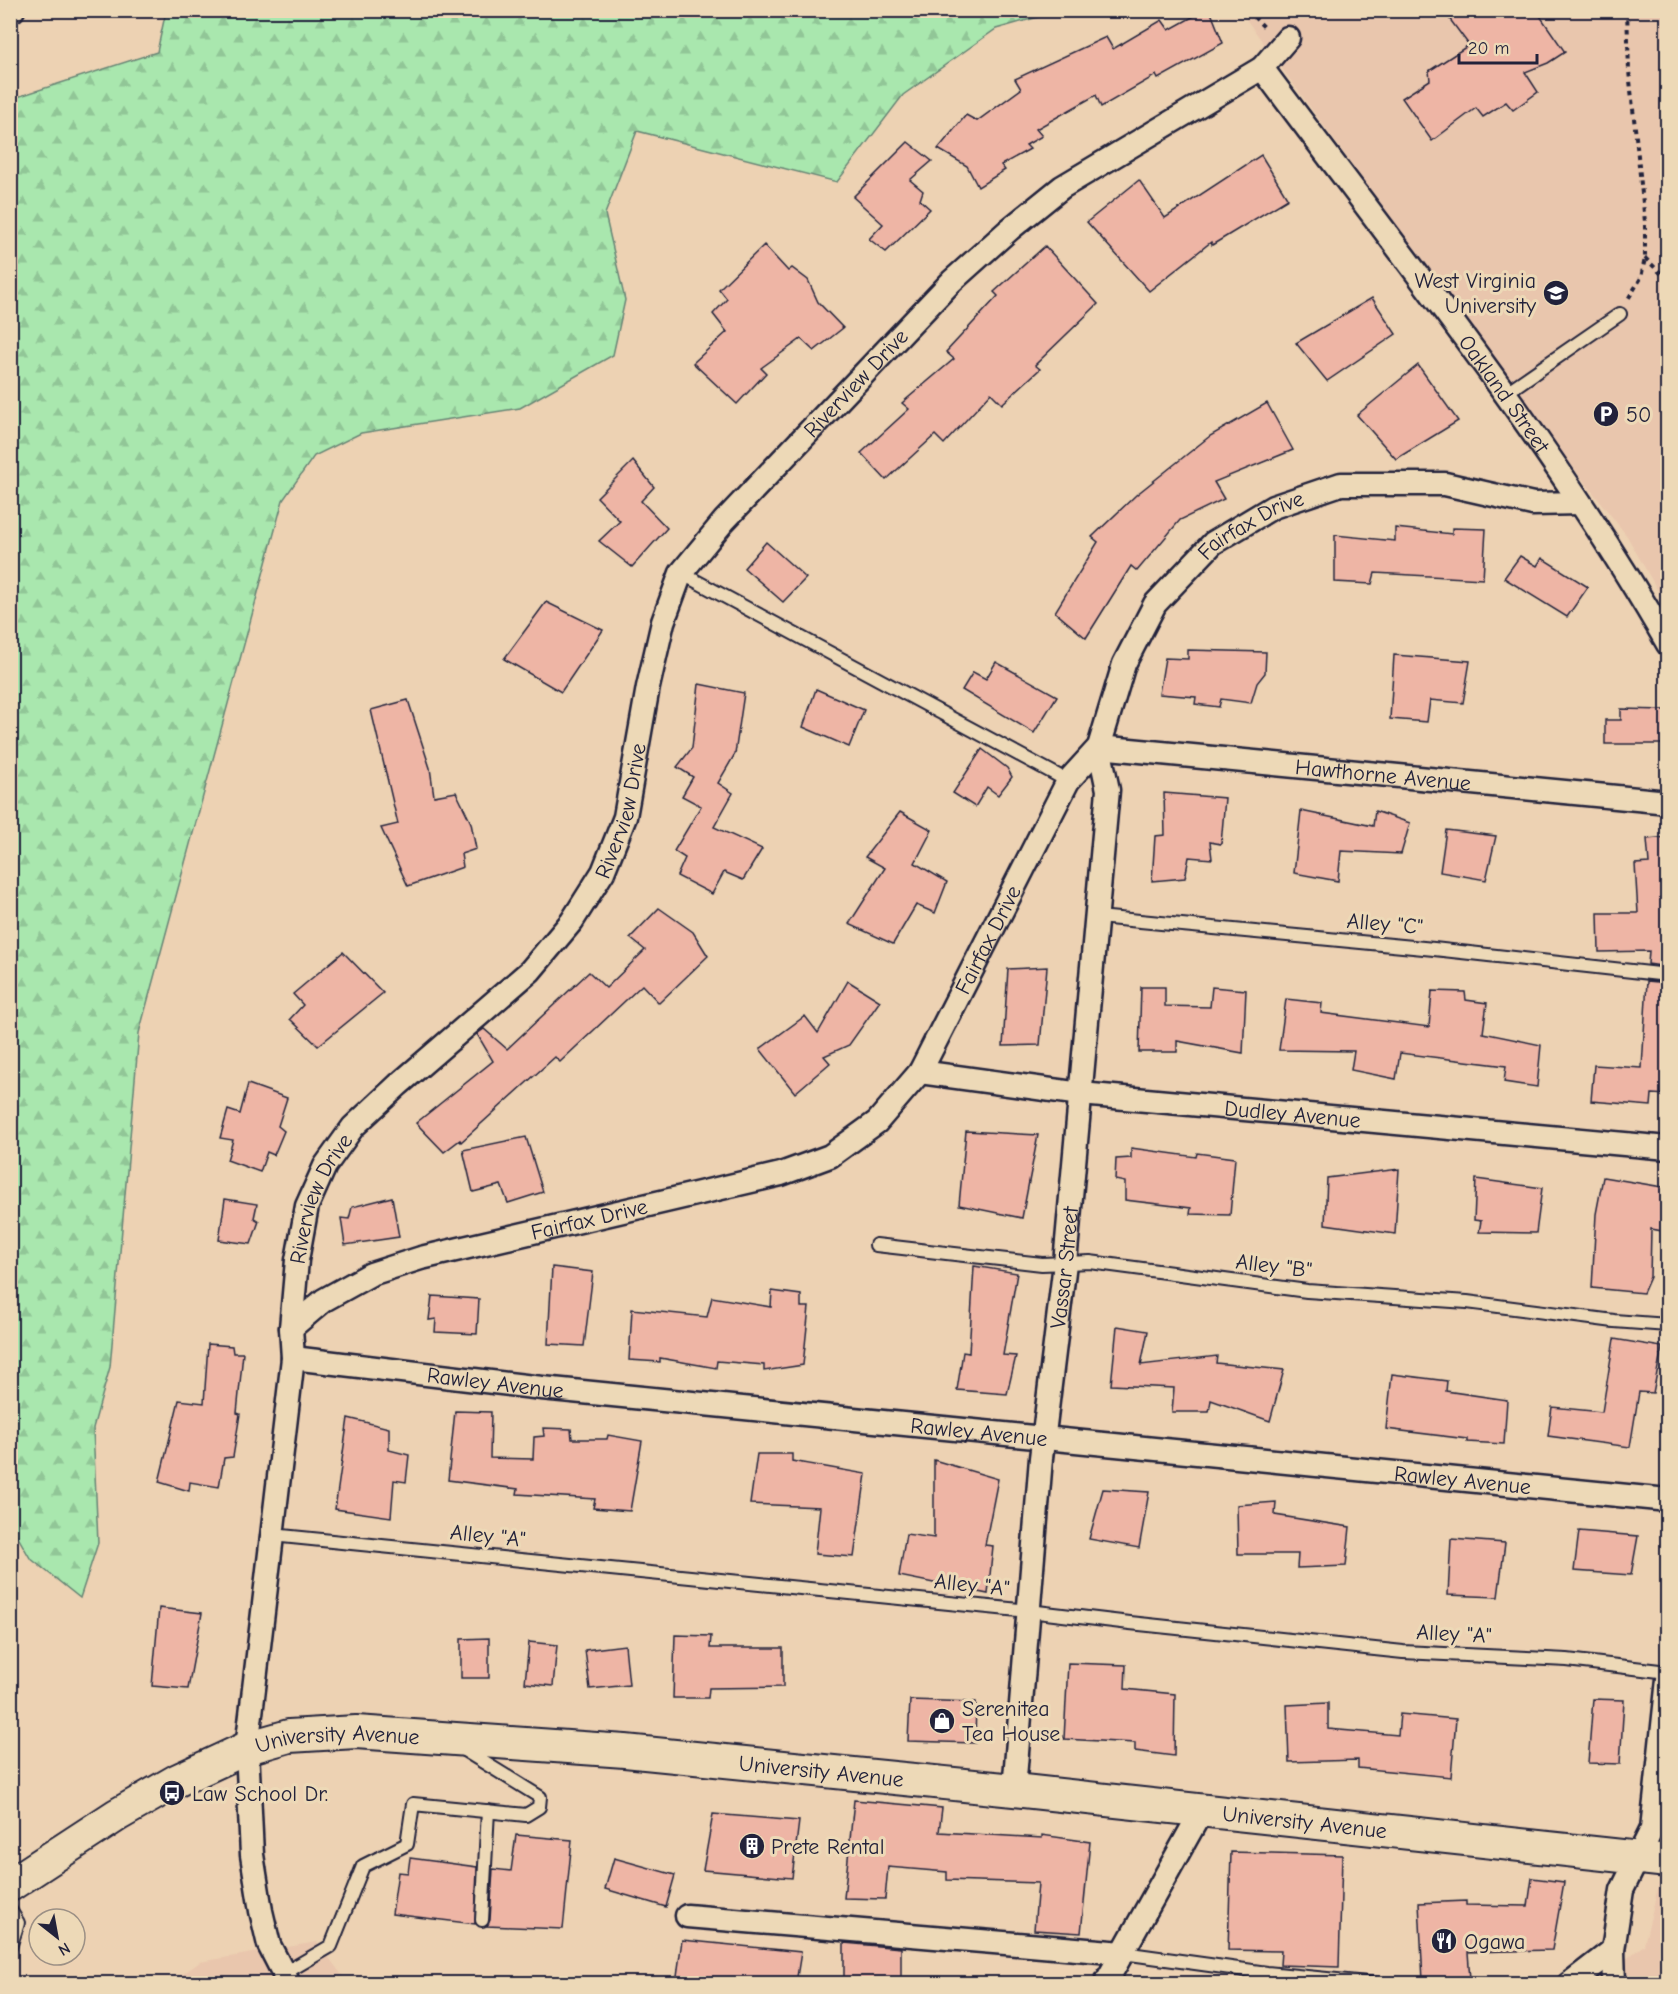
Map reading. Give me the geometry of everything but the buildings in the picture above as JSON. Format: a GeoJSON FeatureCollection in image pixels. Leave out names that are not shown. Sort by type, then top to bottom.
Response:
{"type":"FeatureCollection","features":[{"type":"Feature","properties":{"kind":"street","name":"Riverview Drive"},"geometry":{"type":"LineString","coordinates":[[286,1979],[269,1946],[261,1911],[252,1855],[247,1748],[292,1358],[291,1328],[297,1260],[308,1206],[326,1167],[353,1127],[530,971],[572,921],[603,872],[625,817],[648,687],[663,622],[681,573],[724,520],[952,280],[1010,229],[1062,187],[1262,68],[1288,38]]}},
{"type":"Feature","properties":{"kind":"street","name":"Oakland Street"},"geometry":{"type":"LineString","coordinates":[[1262,68],[1546,451],[1668,644]]}},
{"type":"Feature","properties":{"kind":"street","name":"Fairfax Drive"},"geometry":{"type":"LineString","coordinates":[[291,1328],[324,1300],[371,1274],[421,1258],[781,1174],[830,1156],[877,1122],[920,1072],[1068,781],[1099,747],[1124,664],[1155,604],[1214,543],[1273,507],[1341,484],[1445,484],[1533,504],[1580,503]]}},
{"type":"Feature","properties":{"kind":"street","name":"Hawthorne Avenue"},"geometry":{"type":"LineString","coordinates":[[1099,747],[1668,802]]}},
{"type":"Feature","properties":{"kind":"street","name":"Vassar Street"},"geometry":{"type":"LineString","coordinates":[[1014,1790],[1044,1438],[1065,1263],[1098,916],[1108,790],[1099,747]]}},
{"type":"Feature","properties":{"kind":"street","name":"Dudley Avenue"},"geometry":{"type":"LineString","coordinates":[[920,1072],[1081,1094],[1668,1148]]}},
{"type":"Feature","properties":{"kind":"street","name":"Rawley Avenue"},"geometry":{"type":"LineString","coordinates":[[292,1358],[542,1388],[1668,1500]]}},
{"type":"Feature","properties":{"kind":"street"},"geometry":{"type":"LineString","coordinates":[[1614,1983],[1613,1950],[1622,1890],[1652,1829],[1668,1679]]}},
{"type":"Feature","properties":{"kind":"street","name":"University Avenue"},"geometry":{"type":"LineString","coordinates":[[10,1885],[117,1815],[178,1780],[247,1748],[289,1736],[356,1732],[625,1750],[1668,1861]]}},
{"type":"Feature","properties":{"kind":"street"},"geometry":{"type":"LineString","coordinates":[[1106,1983],[1201,1812]]}},
{"type":"Feature","properties":{"kind":"street"},"geometry":{"type":"LineString","coordinates":[[687,1916],[1123,1953]]}},
{"type":"Feature","properties":{"kind":"street"},"geometry":{"type":"LineString","coordinates":[[1569,1983],[1613,1950]]}},
{"type":"Feature","properties":{"kind":"lane"},"geometry":{"type":"LineString","coordinates":[[1504,394],[1620,314]]}},
{"type":"Feature","properties":{"kind":"lane"},"geometry":{"type":"LineString","coordinates":[[681,573],[1068,781]]}},
{"type":"Feature","properties":{"kind":"lane","name":"Alley \"C\""},"geometry":{"type":"LineString","coordinates":[[1098,916],[1668,975]]}},
{"type":"Feature","properties":{"kind":"lane","name":"Alley \"B\""},"geometry":{"type":"LineString","coordinates":[[876,1245],[1042,1264],[1090,1262],[1307,1291],[1467,1302],[1614,1321],[1668,1325]]}},
{"type":"Feature","properties":{"kind":"lane","name":"Alley \"A\""},"geometry":{"type":"LineString","coordinates":[[272,1535],[1029,1611],[1403,1652],[1567,1660],[1668,1671]]}},
{"type":"Feature","properties":{"kind":"lane"},"geometry":{"type":"LineString","coordinates":[[286,1979],[331,1946],[363,1866],[407,1844],[413,1804],[526,1815],[539,1807],[540,1797],[444,1737]]}},
{"type":"Feature","properties":{"kind":"lane"},"geometry":{"type":"LineString","coordinates":[[482,1920],[488,1810]]}},
{"type":"Feature","properties":{"kind":"lane"},"geometry":{"type":"LineString","coordinates":[[10,1910],[18,1923],[10,1947]]}},
{"type":"Feature","properties":{"kind":"lane"},"geometry":{"type":"LineString","coordinates":[[1123,1953],[1267,1973],[1377,1983]]}},
{"type":"Feature","properties":{"kind":"path"},"geometry":{"type":"LineString","coordinates":[[1620,314],[1641,278],[1645,258],[1645,222],[1629,71],[1627,10]]}},
{"type":"Feature","properties":{"kind":"path"},"geometry":{"type":"LineString","coordinates":[[1645,258],[1668,280]]}},
{"type":"Feature","properties":{"kind":"shaded area","name":"West Virginia University"},"geometry":{"type":"Polygon","coordinates":[[[1248,10],[1667,11],[1667,607],[1627,536],[1569,462],[1243,15],[1248,10]]]}},
{"type":"Feature","properties":{"kind":"shaded area"},"geometry":{"type":"Polygon","coordinates":[[[1667,1850],[1667,1983],[1594,1984],[1644,1945],[1667,1850]]]}},
{"type":"Feature","properties":{"kind":"shaded area"},"geometry":{"type":"Polygon","coordinates":[[[317,1942],[348,1983],[169,1984],[200,1962],[317,1942]]]}},
{"type":"Feature","properties":{"kind":"green space"},"geometry":{"type":"Polygon","coordinates":[[[166,11],[1088,11],[1056,12],[996,29],[903,95],[837,182],[637,131],[605,214],[625,300],[613,355],[520,408],[361,433],[314,456],[283,500],[139,1033],[110,1367],[93,1428],[98,1543],[80,1598],[30,1558],[11,1525],[11,99],[157,52],[166,11]]]}},
{"type":"Feature","properties":{"kind":"place","name":"West Virginia University"},"geometry":{"type":"Point","coordinates":[1556,293]}},
{"type":"Feature","properties":{"kind":"place","name":"50"},"geometry":{"type":"Point","coordinates":[1606,414]}},
{"type":"Feature","properties":{"kind":"place","name":"Serenitea Tea House"},"geometry":{"type":"Point","coordinates":[942,1721]}},
{"type":"Feature","properties":{"kind":"place","name":"Law School Dr."},"geometry":{"type":"Point","coordinates":[172,1793]}},
{"type":"Feature","properties":{"kind":"place","name":"Prete Rental"},"geometry":{"type":"Point","coordinates":[752,1846]}},
{"type":"Feature","properties":{"kind":"place","name":"Ogawa"},"geometry":{"type":"Point","coordinates":[1444,1941]}}]}
